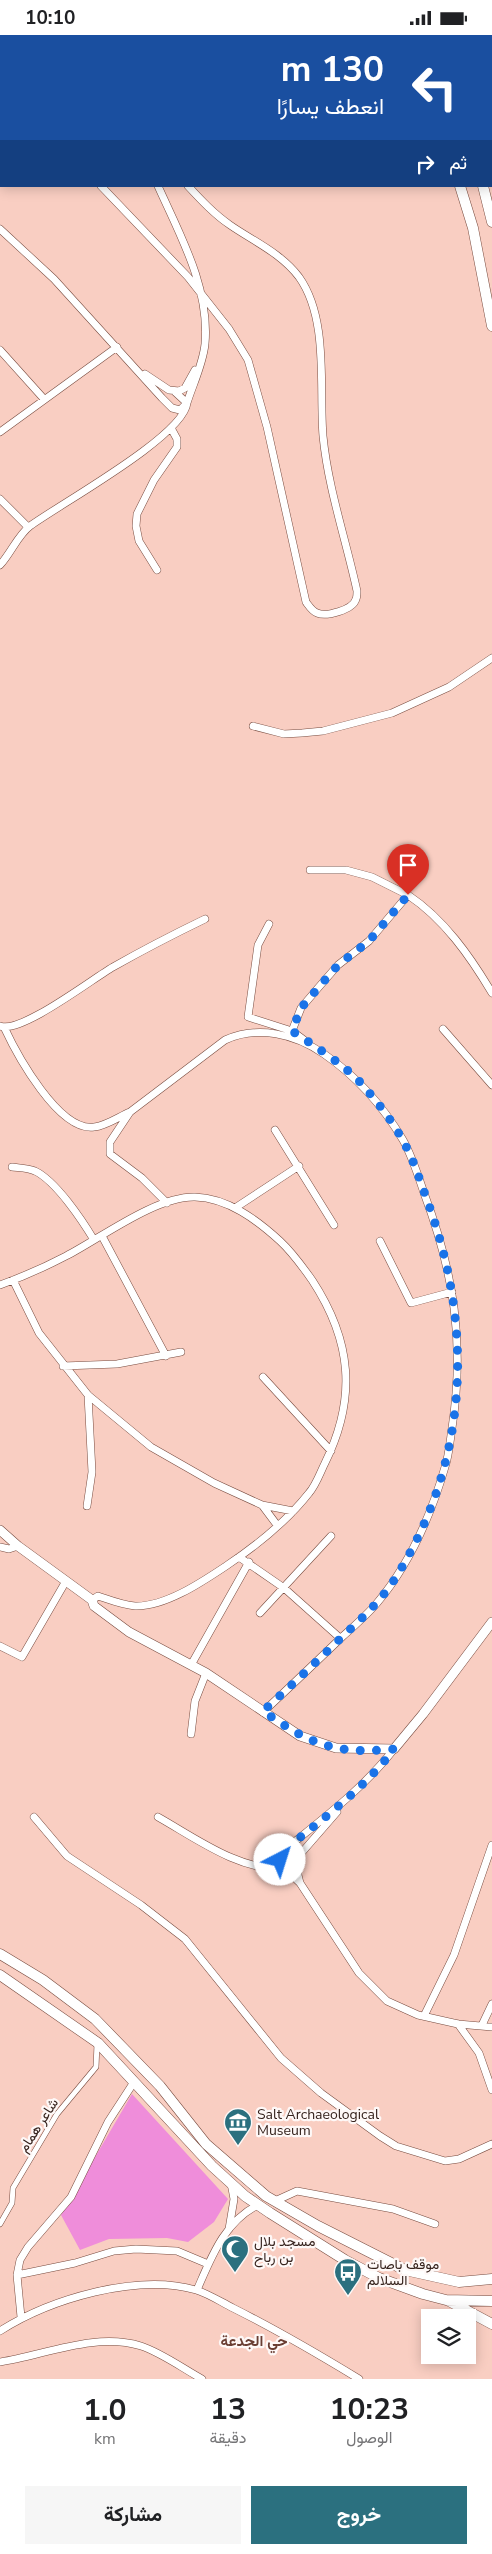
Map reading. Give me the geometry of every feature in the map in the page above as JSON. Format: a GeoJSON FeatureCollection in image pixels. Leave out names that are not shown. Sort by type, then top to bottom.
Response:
{"type":"FeatureCollection","features":[{"type":"Feature","properties":{"kind":"main road"},"geometry":{"type":"LineString","coordinates":[[460,187],[473,228],[492,326]]}},
{"type":"Feature","properties":{"kind":"main road"},"geometry":{"type":"LineString","coordinates":[[483,187],[492,222]]}},
{"type":"Feature","properties":{"kind":"main road"},"geometry":{"type":"LineString","coordinates":[[0,1955],[42,1980],[94,2019],[160,2085],[206,2144],[226,2163],[275,2201],[405,2270],[459,2282],[492,2279]]}},
{"type":"Feature","properties":{"kind":"main road"},"geometry":{"type":"LineString","coordinates":[[0,1975],[98,2043],[169,2122],[230,2182],[258,2205],[345,2260],[379,2278],[446,2300],[492,2324]]}},
{"type":"Feature","properties":{"kind":"main road"},"geometry":{"type":"LineString","coordinates":[[134,2082],[144,2069]]}},
{"type":"Feature","properties":{"kind":"main road"},"geometry":{"type":"LineString","coordinates":[[446,2300],[492,2301]]}},
{"type":"Feature","properties":{"kind":"street"},"geometry":{"type":"LineString","coordinates":[[102,187],[178,266],[229,329],[248,360],[267,427],[306,602],[315,613],[322,615],[346,608],[356,600],[357,591],[327,462],[323,435],[318,333],[310,296],[297,275],[283,261],[262,244],[228,223],[189,187]]}},
{"type":"Feature","properties":{"kind":"street"},"geometry":{"type":"LineString","coordinates":[[0,565],[28,527],[134,458],[171,428],[181,417],[187,403],[205,344],[199,291],[191,257],[158,187]]}},
{"type":"Feature","properties":{"kind":"street"},"geometry":{"type":"LineString","coordinates":[[0,229],[54,279],[172,408],[176,418],[171,428]]}},
{"type":"Feature","properties":{"kind":"street"},"geometry":{"type":"LineString","coordinates":[[174,391],[185,388],[198,364],[205,344]]}},
{"type":"Feature","properties":{"kind":"street"},"geometry":{"type":"LineString","coordinates":[[0,432],[117,347]]}},
{"type":"Feature","properties":{"kind":"street"},"geometry":{"type":"LineString","coordinates":[[0,350],[44,399]]}},
{"type":"Feature","properties":{"kind":"street"},"geometry":{"type":"LineString","coordinates":[[138,369],[174,391],[187,403]]}},
{"type":"Feature","properties":{"kind":"street"},"geometry":{"type":"LineString","coordinates":[[172,408],[180,410],[187,403]]}},
{"type":"Feature","properties":{"kind":"street"},"geometry":{"type":"LineString","coordinates":[[156,570],[139,541],[136,526],[137,514],[154,480],[177,447],[177,439],[171,428]]}},
{"type":"Feature","properties":{"kind":"street"},"geometry":{"type":"LineString","coordinates":[[0,499],[28,527]]}},
{"type":"Feature","properties":{"kind":"street"},"geometry":{"type":"LineString","coordinates":[[252,726],[284,734],[302,733],[323,731],[392,713],[448,687],[492,657]]}},
{"type":"Feature","properties":{"kind":"street"},"geometry":{"type":"LineString","coordinates":[[310,870],[346,870],[372,877],[408,895],[445,926],[472,960],[492,993]]}},
{"type":"Feature","properties":{"kind":"street"},"geometry":{"type":"LineString","coordinates":[[292,1031],[301,1008],[318,988],[338,965],[369,941],[408,895]]}},
{"type":"Feature","properties":{"kind":"street"},"geometry":{"type":"LineString","coordinates":[[205,919],[112,968],[46,1011],[2,1027],[17,1054],[59,1112],[71,1121],[94,1127],[130,1112],[225,1040],[238,1034],[250,1032],[279,1034],[306,1042]]}},
{"type":"Feature","properties":{"kind":"street"},"geometry":{"type":"LineString","coordinates":[[263,1711],[376,1604],[395,1579],[414,1545],[446,1466],[454,1413],[459,1359],[458,1326],[445,1255],[432,1213],[403,1141],[359,1081],[292,1031],[248,1017],[258,945],[269,924]]}},
{"type":"Feature","properties":{"kind":"street"},"geometry":{"type":"LineString","coordinates":[[443,1029],[492,1085]]}},
{"type":"Feature","properties":{"kind":"street"},"geometry":{"type":"LineString","coordinates":[[130,1112],[110,1142],[110,1154],[142,1178],[167,1203]]}},
{"type":"Feature","properties":{"kind":"street"},"geometry":{"type":"LineString","coordinates":[[275,1130],[299,1165],[334,1225]]}},
{"type":"Feature","properties":{"kind":"street"},"geometry":{"type":"LineString","coordinates":[[235,1208],[299,1165]]}},
{"type":"Feature","properties":{"kind":"street"},"geometry":{"type":"LineString","coordinates":[[12,1167],[36,1171],[46,1178],[84,1223],[94,1240]]}},
{"type":"Feature","properties":{"kind":"street"},"geometry":{"type":"LineString","coordinates":[[0,1285],[66,1257],[94,1240],[178,1198],[196,1197],[235,1208],[265,1227],[292,1252],[323,1297],[335,1323],[345,1354],[347,1376],[346,1405],[331,1451],[310,1492],[292,1511],[239,1557],[199,1584],[159,1602],[133,1606],[98,1596],[92,1600]]}},
{"type":"Feature","properties":{"kind":"street"},"geometry":{"type":"LineString","coordinates":[[102,1236],[166,1356]]}},
{"type":"Feature","properties":{"kind":"street"},"geometry":{"type":"LineString","coordinates":[[380,1241],[411,1303],[452,1292]]}},
{"type":"Feature","properties":{"kind":"street"},"geometry":{"type":"LineString","coordinates":[[13,1280],[39,1333],[63,1366],[88,1395],[151,1447],[214,1483],[262,1505],[292,1511]]}},
{"type":"Feature","properties":{"kind":"street"},"geometry":{"type":"LineString","coordinates":[[63,1366],[117,1365],[181,1353]]}},
{"type":"Feature","properties":{"kind":"street"},"geometry":{"type":"LineString","coordinates":[[263,1377],[331,1451]]}},
{"type":"Feature","properties":{"kind":"street"},"geometry":{"type":"LineString","coordinates":[[87,1506],[92,1472],[88,1395]]}},
{"type":"Feature","properties":{"kind":"street"},"geometry":{"type":"LineString","coordinates":[[262,1505],[277,1525]]}},
{"type":"Feature","properties":{"kind":"street"},"geometry":{"type":"LineString","coordinates":[[0,1529],[18,1546],[92,1600],[94,1606],[129,1632],[206,1673],[300,1737],[329,1747],[374,1750],[394,1749]]}},
{"type":"Feature","properties":{"kind":"street"},"geometry":{"type":"LineString","coordinates":[[260,1613],[332,1536]]}},
{"type":"Feature","properties":{"kind":"street"},"geometry":{"type":"LineString","coordinates":[[0,1547],[9,1549],[18,1546]]}},
{"type":"Feature","properties":{"kind":"street"},"geometry":{"type":"LineString","coordinates":[[239,1557],[249,1562],[284,1588],[340,1638]]}},
{"type":"Feature","properties":{"kind":"street"},"geometry":{"type":"LineString","coordinates":[[192,1665],[249,1562]]}},
{"type":"Feature","properties":{"kind":"street"},"geometry":{"type":"LineString","coordinates":[[0,1646],[22,1657],[66,1581]]}},
{"type":"Feature","properties":{"kind":"street"},"geometry":{"type":"LineString","coordinates":[[492,1622],[424,1714],[380,1766],[348,1797],[282,1852],[280,1860],[284,1869],[300,1883],[364,1980],[387,2001],[424,2016],[458,2024],[492,2027]]}},
{"type":"Feature","properties":{"kind":"street"},"geometry":{"type":"LineString","coordinates":[[191,1734],[195,1701],[206,1673]]}},
{"type":"Feature","properties":{"kind":"street"},"geometry":{"type":"LineString","coordinates":[[300,1883],[296,1867],[300,1852],[348,1797]]}},
{"type":"Feature","properties":{"kind":"street"},"geometry":{"type":"LineString","coordinates":[[34,1817],[67,1856],[141,1905],[185,1939],[281,2058],[321,2093],[380,2136],[396,2146],[445,2161],[459,2159],[492,2144]]}},
{"type":"Feature","properties":{"kind":"street"},"geometry":{"type":"LineString","coordinates":[[158,1817],[237,1860],[262,1869],[284,1869]]}},
{"type":"Feature","properties":{"kind":"street"},"geometry":{"type":"LineString","coordinates":[[424,2016],[454,1955],[492,1845]]}},
{"type":"Feature","properties":{"kind":"street"},"geometry":{"type":"LineString","coordinates":[[482,2025],[492,2004]]}},
{"type":"Feature","properties":{"kind":"street"},"geometry":{"type":"LineString","coordinates":[[458,2024],[479,2053],[492,2090]]}},
{"type":"Feature","properties":{"kind":"street","name":"شاعر همام"},"geometry":{"type":"LineString","coordinates":[[0,2225],[12,2203],[13,2188],[56,2114],[96,2067],[98,2043]]}},
{"type":"Feature","properties":{"kind":"street"},"geometry":{"type":"LineString","coordinates":[[21,2317],[16,2275],[23,2254],[70,2197],[108,2122],[134,2082]]}},
{"type":"Feature","properties":{"kind":"street"},"geometry":{"type":"LineString","coordinates":[[229,2229],[234,2199],[230,2182]]}},
{"type":"Feature","properties":{"kind":"street"},"geometry":{"type":"LineString","coordinates":[[275,2201],[297,2191],[393,2209],[435,2224]]}},
{"type":"Feature","properties":{"kind":"street"},"geometry":{"type":"LineString","coordinates":[[197,2290],[208,2265],[229,2229],[247,2210],[258,2205]]}},
{"type":"Feature","properties":{"kind":"street"},"geometry":{"type":"LineString","coordinates":[[16,2275],[75,2263],[114,2251],[136,2249],[177,2251],[208,2265]]}},
{"type":"Feature","properties":{"kind":"street"},"geometry":{"type":"LineString","coordinates":[[0,2331],[21,2317],[93,2293],[126,2285],[162,2285],[197,2290],[274,2329],[359,2379]]}},
{"type":"Feature","properties":{"kind":"street"},"geometry":{"type":"LineString","coordinates":[[0,2362],[103,2342],[123,2343],[155,2352],[202,2379]]}},
{"type":"Feature","properties":{"kind":"shaded area"},"geometry":{"type":"Polygon","coordinates":[[[132,2094],[228,2199],[214,2222],[188,2242],[167,2238],[109,2239],[80,2250],[61,2215],[132,2094]]]}},
{"type":"Feature","properties":{"kind":"place","name":"Salt Archaeological Museum"},"geometry":{"type":"Point","coordinates":[238,2146]}},
{"type":"Feature","properties":{"kind":"place","name":"مسجد بلال بن رباح"},"geometry":{"type":"Point","coordinates":[235,2273]}},
{"type":"Feature","properties":{"kind":"place","name":"موقف باصات السلالم"},"geometry":{"type":"Point","coordinates":[348,2296]}},
{"type":"Feature","properties":{"kind":"district","name":"حي الجدعة"},"geometry":{"type":"Point","coordinates":[254,2341]}},
{"type":"Feature","properties":{"kind":"route"},"geometry":{"type":"LineString","coordinates":[[280,1860],[282,1852],[348,1797],[380,1766],[394,1749],[336,1748],[323,1745],[300,1737],[263,1711],[376,1604],[395,1579],[410,1554],[446,1466],[454,1413],[459,1359],[458,1326],[452,1292],[445,1255],[432,1213],[403,1141],[359,1081],[292,1031],[301,1008],[318,988],[338,965],[369,941],[408,895]]}}]}
